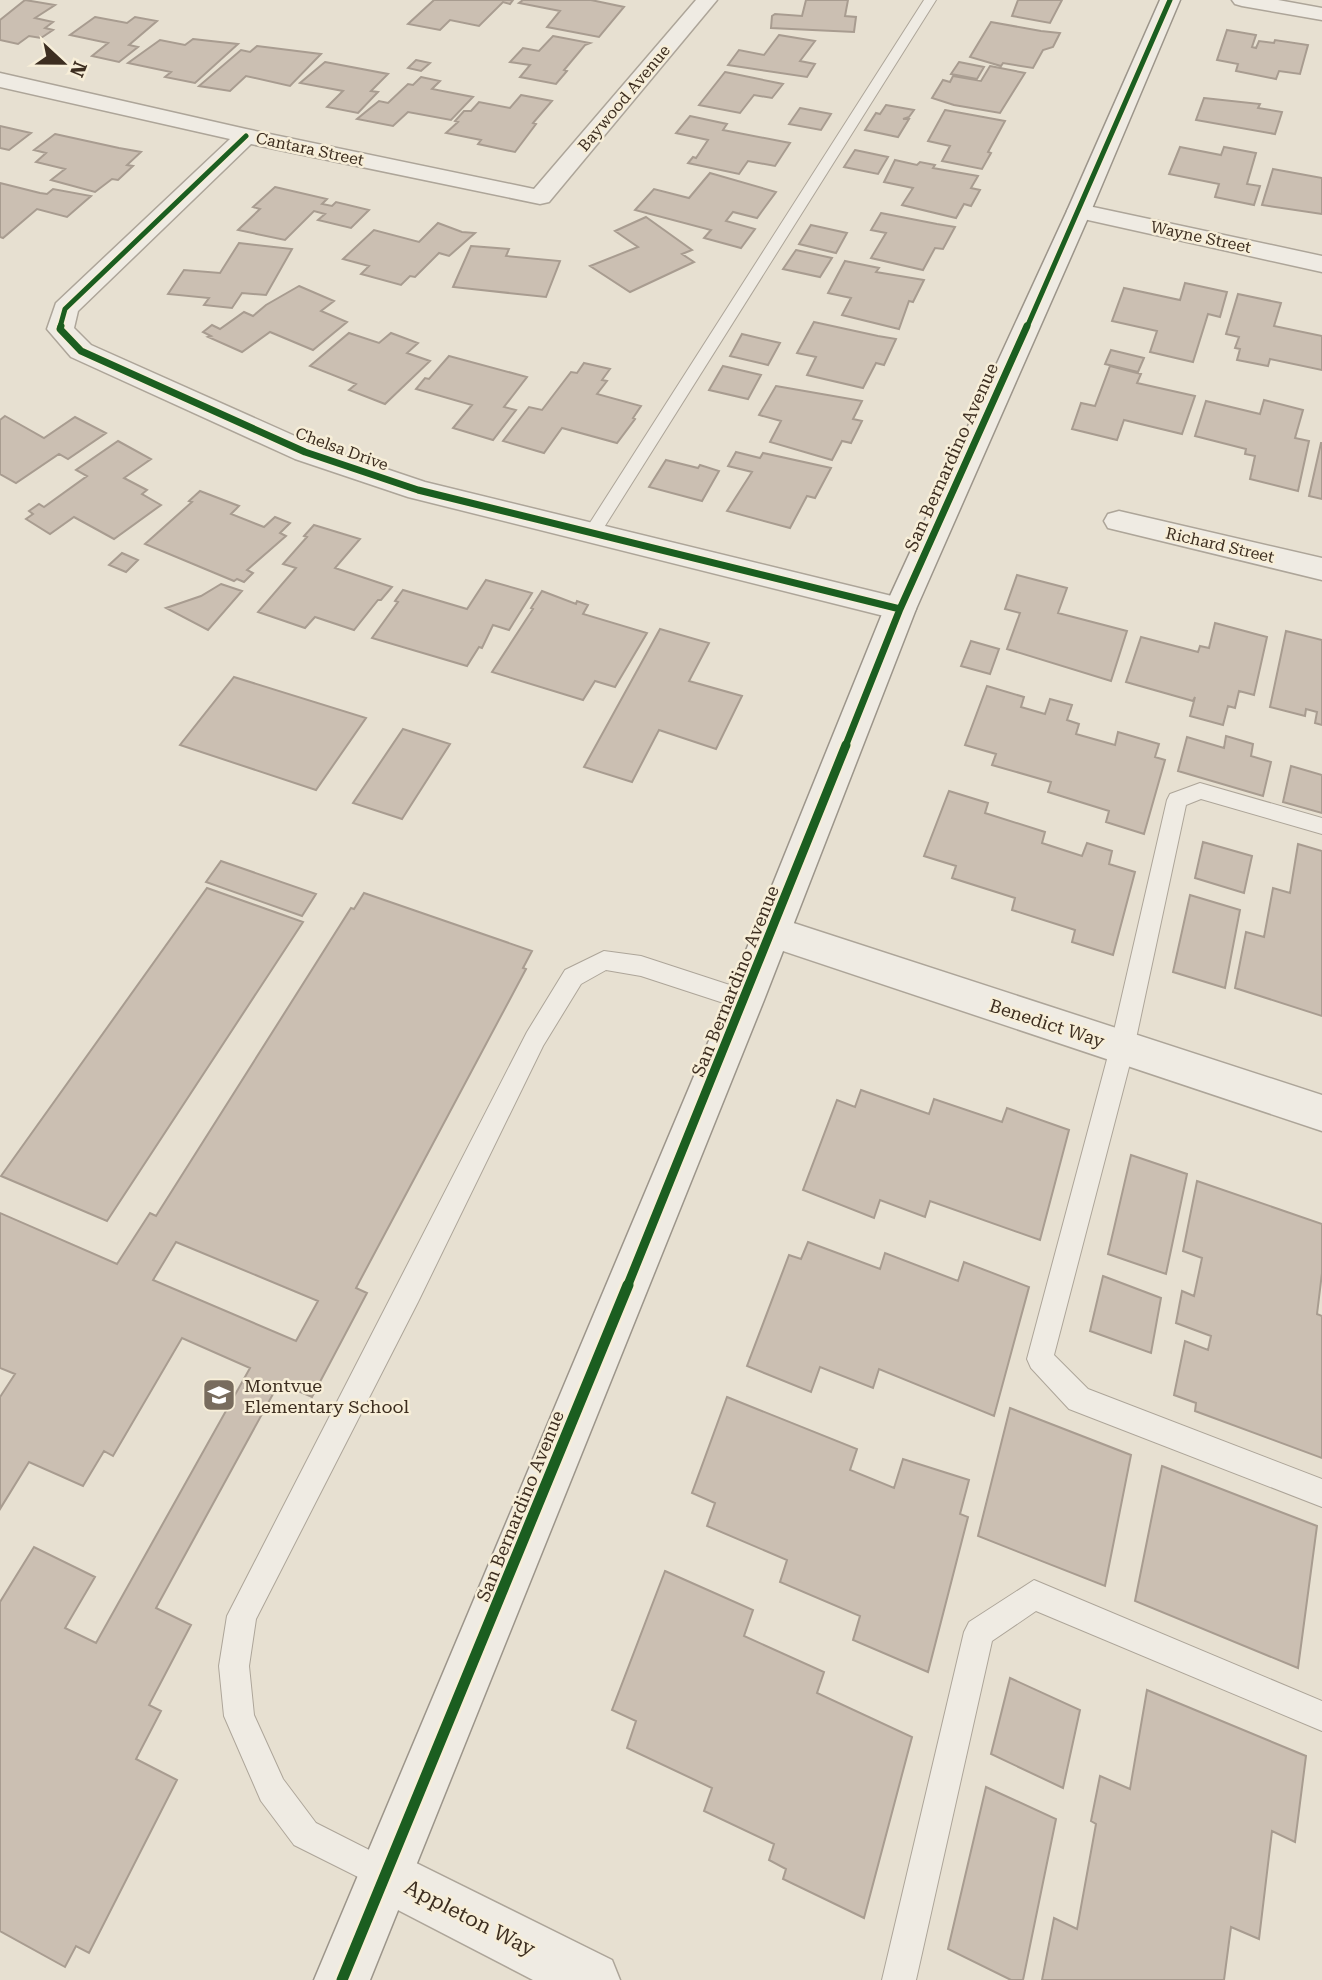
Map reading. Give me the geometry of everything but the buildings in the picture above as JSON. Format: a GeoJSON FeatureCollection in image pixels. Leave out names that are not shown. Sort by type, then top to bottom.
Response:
{"type":"FeatureCollection","features":[{"type":"Feature","properties":{"kind":"street","name":"Baywood Avenue"},"geometry":{"type":"LineString","coordinates":[[540,197],[707,0]]}},
{"type":"Feature","properties":{"kind":"street","name":"San Bernardino Avenue"},"geometry":{"type":"LineString","coordinates":[[342,1980],[745,1000],[900,609],[1079,211],[1170,0]]}},
{"type":"Feature","properties":{"kind":"street"},"geometry":{"type":"LineString","coordinates":[[1242,0],[1322,14]]}},
{"type":"Feature","properties":{"kind":"street","name":"Cantara Street"},"geometry":{"type":"LineString","coordinates":[[0,80],[246,136],[540,197]]}},
{"type":"Feature","properties":{"kind":"street","name":"Chelsa Drive"},"geometry":{"type":"LineString","coordinates":[[246,136],[65,309],[60,329],[80,351],[304,452],[418,490],[900,609]]}},
{"type":"Feature","properties":{"kind":"street","name":"Wayne Street"},"geometry":{"type":"LineString","coordinates":[[1079,211],[1322,264]]}},
{"type":"Feature","properties":{"kind":"street","name":"Richard Street"},"geometry":{"type":"LineString","coordinates":[[1119,521],[1322,569]]}},
{"type":"Feature","properties":{"kind":"street","name":"Benedict Way"},"geometry":{"type":"LineString","coordinates":[[772,932],[1322,1113]]}},
{"type":"Feature","properties":{"kind":"street","name":"Appleton Way"},"geometry":{"type":"LineString","coordinates":[[386,1875],[592,1980]]}},
{"type":"Feature","properties":{"kind":"lane"},"geometry":{"type":"LineString","coordinates":[[592,533],[930,0]]}},
{"type":"Feature","properties":{"kind":"lane"},"geometry":{"type":"LineString","coordinates":[[1322,826],[1200,791],[1177,800],[1122,1048],[1040,1359],[1079,1399],[1322,1493]]}},
{"type":"Feature","properties":{"kind":"lane"},"geometry":{"type":"LineString","coordinates":[[386,1875],[304,1835],[272,1790],[239,1716],[234,1666],[242,1616],[403,1305],[535,1039],[573,977],[604,960],[640,966],[745,1000]]}},
{"type":"Feature","properties":{"kind":"lane"},"geometry":{"type":"LineString","coordinates":[[899,1980],[979,1632],[1034,1595],[1322,1716]]}},
{"type":"Feature","properties":{"kind":"cycle path"},"geometry":{"type":"LineString","coordinates":[[342,1980],[745,1000],[900,609],[1079,211],[1170,0]]}},
{"type":"Feature","properties":{"kind":"cycle path"},"geometry":{"type":"LineString","coordinates":[[246,136],[65,309],[60,329],[81,351],[305,452],[418,490],[900,609]]}},
{"type":"Feature","properties":{"kind":"place","name":"Montvue Elementary School"},"geometry":{"type":"Point","coordinates":[219,1395]}}]}
